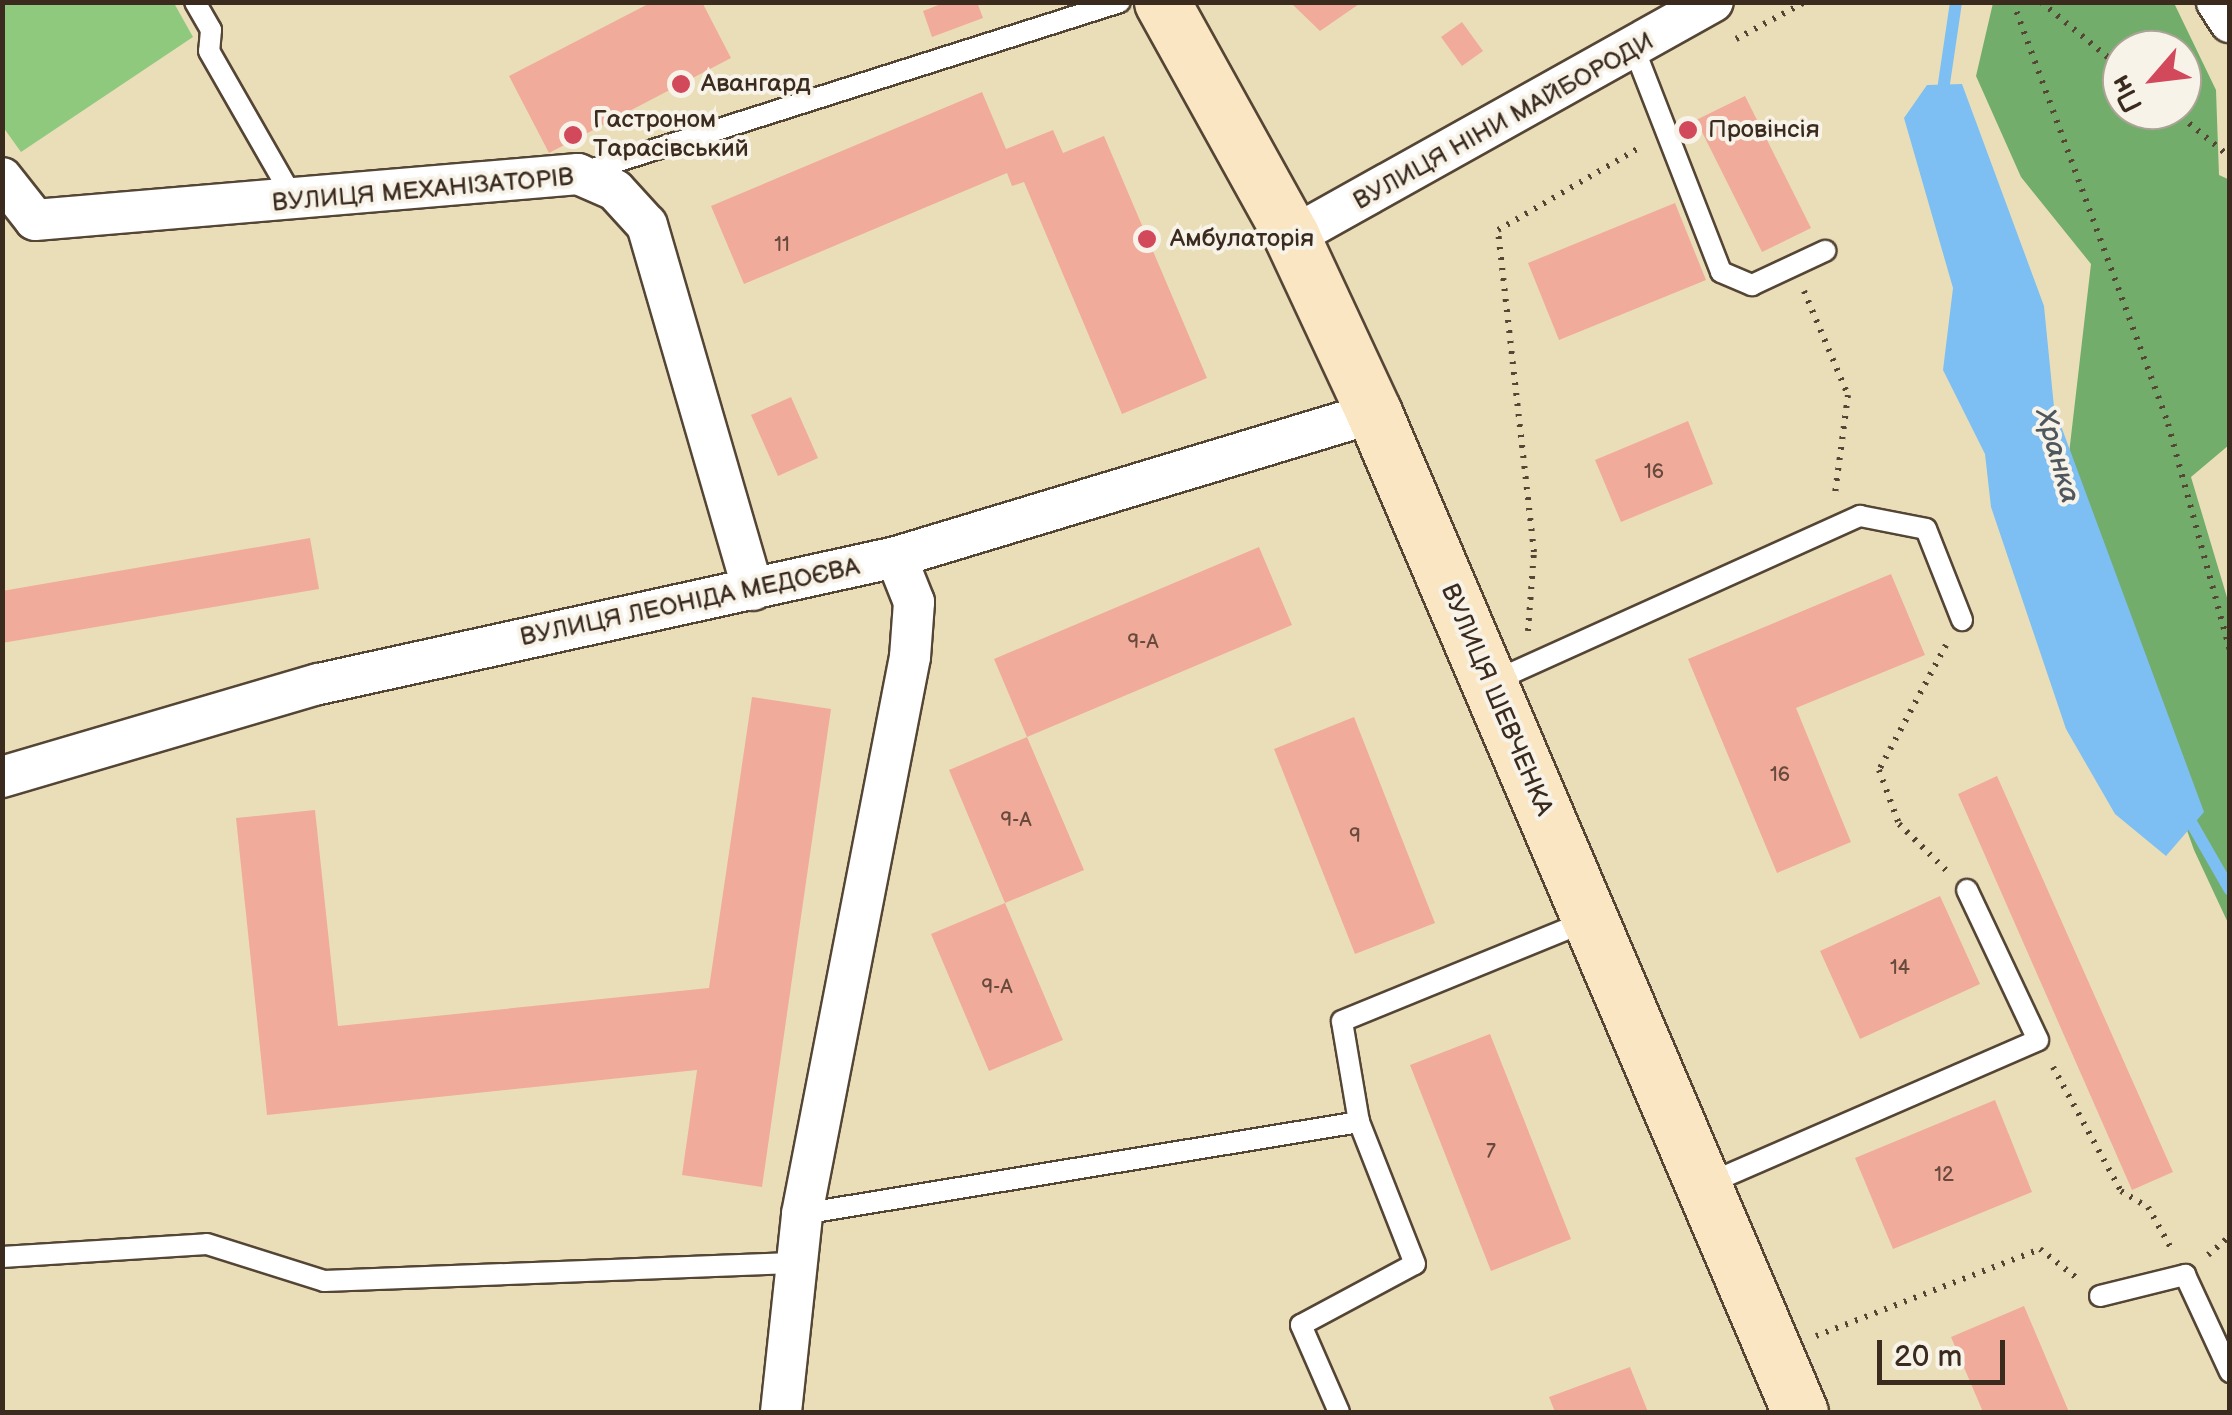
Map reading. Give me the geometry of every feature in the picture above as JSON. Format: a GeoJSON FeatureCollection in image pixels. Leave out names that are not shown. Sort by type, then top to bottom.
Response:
{"type":"FeatureCollection","features":[{"type":"Feature","properties":{"kind":"main road","name":"ВУЛИЦЯ ШЕВЧЕНКА"},"geometry":{"type":"LineString","coordinates":[[1162,2],[1292,237],[1374,413],[1508,675],[1590,920],[1800,1412]]}},
{"type":"Feature","properties":{"kind":"street","name":"ВУЛИЦЯ НІНИ МАЙБОРОДИ"},"geometry":{"type":"LineString","coordinates":[[1292,237],[1635,51],[1713,2]]}},
{"type":"Feature","properties":{"kind":"street"},"geometry":{"type":"LineString","coordinates":[[2217,2],[2230,22]]}},
{"type":"Feature","properties":{"kind":"street","name":"ВУЛИЦЯ МЕХАНІЗАТОРІВ"},"geometry":{"type":"LineString","coordinates":[[2,178],[19,222],[296,202],[578,174],[614,190],[647,224],[753,590]]}},
{"type":"Feature","properties":{"kind":"street","name":"ВУЛИЦЯ ЛЕОНІДА МЕДОЄВА"},"geometry":{"type":"LineString","coordinates":[[2,777],[319,684],[896,557],[1374,413]]}},
{"type":"Feature","properties":{"kind":"street"},"geometry":{"type":"LineString","coordinates":[[781,1412],[802,1214],[910,657],[914,602],[896,557]]}},
{"type":"Feature","properties":{"kind":"lane"},"geometry":{"type":"LineString","coordinates":[[196,2],[211,30],[208,51],[296,202]]}},
{"type":"Feature","properties":{"kind":"lane"},"geometry":{"type":"LineString","coordinates":[[578,174],[1120,2]]}},
{"type":"Feature","properties":{"kind":"lane"},"geometry":{"type":"LineString","coordinates":[[1635,51],[1722,272],[1752,284],[1825,251]]}},
{"type":"Feature","properties":{"kind":"lane"},"geometry":{"type":"LineString","coordinates":[[1508,675],[1860,516],[1926,529],[1962,620]]}},
{"type":"Feature","properties":{"kind":"lane"},"geometry":{"type":"LineString","coordinates":[[1703,1186],[2038,1040],[1967,890]]}},
{"type":"Feature","properties":{"kind":"lane"},"geometry":{"type":"LineString","coordinates":[[1339,1412],[1301,1325],[1416,1264],[1359,1122],[1342,1021],[1590,920]]}},
{"type":"Feature","properties":{"kind":"lane"},"geometry":{"type":"LineString","coordinates":[[802,1214],[1359,1122]]}},
{"type":"Feature","properties":{"kind":"lane"},"geometry":{"type":"LineString","coordinates":[[2,1257],[207,1244],[324,1281],[799,1262]]}},
{"type":"Feature","properties":{"kind":"lane"},"geometry":{"type":"LineString","coordinates":[[2100,1296],[2185,1274],[2230,1372]]}},
{"type":"Feature","properties":{"kind":"path"},"geometry":{"type":"LineString","coordinates":[[1727,44],[1805,2]]}},
{"type":"Feature","properties":{"kind":"path"},"geometry":{"type":"LineString","coordinates":[[2013,2],[2168,424],[2230,652]]}},
{"type":"Feature","properties":{"kind":"path"},"geometry":{"type":"LineString","coordinates":[[2041,2],[2102,52]]}},
{"type":"Feature","properties":{"kind":"path"},"geometry":{"type":"LineString","coordinates":[[1508,675],[1534,552],[1498,230],[1636,153],[1658,110]]}},
{"type":"Feature","properties":{"kind":"path"},"geometry":{"type":"LineString","coordinates":[[2197,130],[2230,156]]}},
{"type":"Feature","properties":{"kind":"path"},"geometry":{"type":"LineString","coordinates":[[1794,266],[1848,395],[1831,530]]}},
{"type":"Feature","properties":{"kind":"path"},"geometry":{"type":"LineString","coordinates":[[1962,620],[1879,770],[1900,824],[1967,890]]}},
{"type":"Feature","properties":{"kind":"path"},"geometry":{"type":"LineString","coordinates":[[2038,1040],[2121,1191],[2148,1206],[2185,1274]]}},
{"type":"Feature","properties":{"kind":"path"},"geometry":{"type":"LineString","coordinates":[[1811,1338],[2040,1249],[2100,1296]]}},
{"type":"Feature","properties":{"kind":"green space"},"geometry":{"type":"Polygon","coordinates":[[[3,2],[174,3],[193,37],[21,152],[3,127],[3,2]]]}},
{"type":"Feature","properties":{"kind":"green space"},"geometry":{"type":"Polygon","coordinates":[[[1993,3],[2174,3],[2187,30],[2102,30],[2102,130],[2202,130],[2202,61],[2216,90],[2219,175],[2230,180],[2229,445],[2191,477],[2229,604],[2229,925],[2194,850],[2065,488],[2091,264],[2021,177],[1976,76],[1993,3]]]}},
{"type":"Feature","properties":{"kind":"water"},"geometry":{"type":"Polygon","coordinates":[[[1962,84],[2044,306],[2054,407],[2204,812],[2166,856],[2115,814],[2066,729],[1991,507],[1985,454],[1943,370],[1953,288],[1904,118],[1927,85],[1962,84]]]}},
{"type":"Feature","properties":{"kind":"building"},"geometry":{"type":"Polygon","coordinates":[[[652,2],[702,2],[731,58],[549,153],[509,76],[652,2]]]}},
{"type":"Feature","properties":{"kind":"building"},"geometry":{"type":"Polygon","coordinates":[[[946,2],[977,2],[983,18],[932,37],[923,11],[946,2]]]}},
{"type":"Feature","properties":{"kind":"building"},"geometry":{"type":"Polygon","coordinates":[[[1290,2],[1362,2],[1320,31],[1290,2]]]}},
{"type":"Feature","properties":{"kind":"building"},"geometry":{"type":"Polygon","coordinates":[[[1462,22],[1483,51],[1462,66],[1441,37],[1462,22]]]}},
{"type":"Feature","properties":{"kind":"building"},"geometry":{"type":"Polygon","coordinates":[[[982,92],[1006,149],[1053,130],[1063,153],[1104,136],[1207,378],[1122,414],[1024,182],[1012,186],[1007,173],[744,284],[711,206],[982,92]]]}},
{"type":"Feature","properties":{"kind":"building"},"geometry":{"type":"Polygon","coordinates":[[[1745,96],[1811,228],[1762,252],[1696,120],[1745,96]]]}},
{"type":"Feature","properties":{"kind":"building"},"geometry":{"type":"Polygon","coordinates":[[[1675,203],[1706,280],[1559,340],[1528,263],[1675,203]]]}},
{"type":"Feature","properties":{"kind":"building"},"geometry":{"type":"Polygon","coordinates":[[[791,397],[818,458],[778,476],[751,415],[791,397]]]}},
{"type":"Feature","properties":{"kind":"building"},"geometry":{"type":"Polygon","coordinates":[[[1688,421],[1713,484],[1621,522],[1595,460],[1688,421]]]}},
{"type":"Feature","properties":{"kind":"building"},"geometry":{"type":"Polygon","coordinates":[[[310,538],[319,589],[2,643],[2,591],[310,538]]]}},
{"type":"Feature","properties":{"kind":"building"},"geometry":{"type":"Polygon","coordinates":[[[1259,547],[1292,625],[1027,737],[994,659],[1259,547]]]}},
{"type":"Feature","properties":{"kind":"building"},"geometry":{"type":"Polygon","coordinates":[[[1891,574],[1925,655],[1796,708],[1851,842],[1777,873],[1688,659],[1891,574]]]}},
{"type":"Feature","properties":{"kind":"building"},"geometry":{"type":"Polygon","coordinates":[[[752,697],[831,709],[762,1187],[682,1175],[697,1070],[267,1115],[236,818],[315,810],[338,1026],[709,988],[752,697]]]}},
{"type":"Feature","properties":{"kind":"building"},"geometry":{"type":"Polygon","coordinates":[[[1354,717],[1435,923],[1355,954],[1274,749],[1354,717]]]}},
{"type":"Feature","properties":{"kind":"building"},"geometry":{"type":"Polygon","coordinates":[[[1027,737],[1084,870],[1005,903],[949,770],[1027,737]]]}},
{"type":"Feature","properties":{"kind":"building"},"geometry":{"type":"Polygon","coordinates":[[[1997,776],[2173,1172],[2132,1190],[1958,794],[1997,776]]]}},
{"type":"Feature","properties":{"kind":"building"},"geometry":{"type":"Polygon","coordinates":[[[1940,896],[1980,984],[1860,1039],[1820,951],[1940,896]]]}},
{"type":"Feature","properties":{"kind":"building"},"geometry":{"type":"Polygon","coordinates":[[[1005,903],[1063,1040],[989,1071],[931,934],[1005,903]]]}},
{"type":"Feature","properties":{"kind":"building"},"geometry":{"type":"Polygon","coordinates":[[[1490,1034],[1571,1239],[1491,1271],[1410,1065],[1490,1034]]]}},
{"type":"Feature","properties":{"kind":"building"},"geometry":{"type":"Polygon","coordinates":[[[1995,1100],[2032,1192],[1893,1249],[1855,1158],[1995,1100]]]}},
{"type":"Feature","properties":{"kind":"building"},"geometry":{"type":"Polygon","coordinates":[[[2024,1306],[2069,1412],[1983,1412],[1951,1337],[2024,1306]]]}},
{"type":"Feature","properties":{"kind":"building"},"geometry":{"type":"Polygon","coordinates":[[[1630,1367],[1648,1412],[1555,1412],[1549,1397],[1630,1367]]]}},
{"type":"Feature","properties":{"kind":"waterway","name":"Хранка"},"geometry":{"type":"LineString","coordinates":[[1942,97],[1956,2]]}},
{"type":"Feature","properties":{"kind":"waterway","name":"Хранка"},"geometry":{"type":"LineString","coordinates":[[2184,810],[2230,890]]}},
{"type":"Feature","properties":{"kind":"place","name":"Авангард"},"geometry":{"type":"Point","coordinates":[681,84]}},
{"type":"Feature","properties":{"kind":"place","name":"Провінсія"},"geometry":{"type":"Point","coordinates":[1688,130]}},
{"type":"Feature","properties":{"kind":"place","name":"Гастроном Тарасівський"},"geometry":{"type":"Point","coordinates":[573,135]}},
{"type":"Feature","properties":{"kind":"place","name":"Амбулаторія"},"geometry":{"type":"Point","coordinates":[1147,239]}}]}
